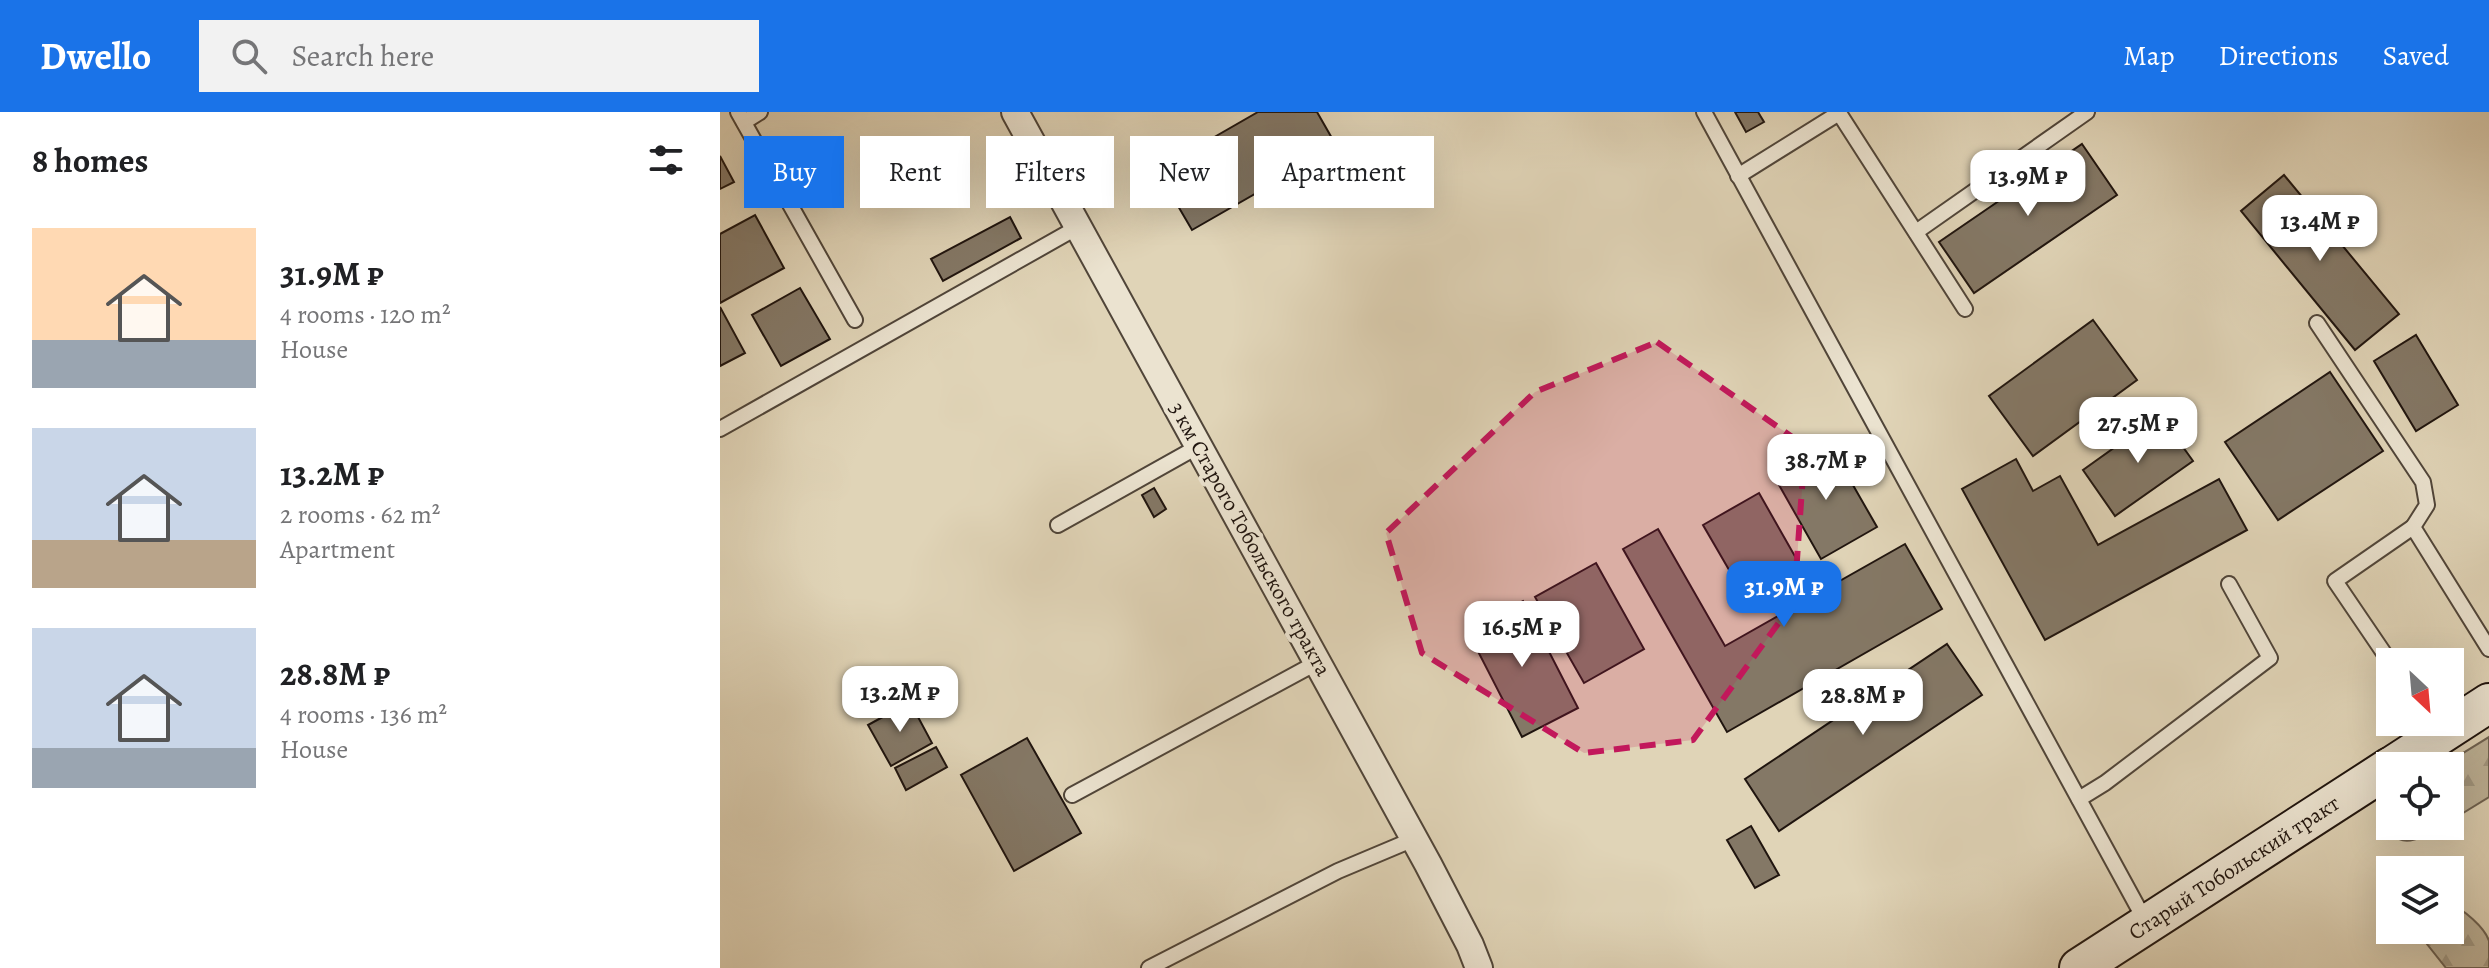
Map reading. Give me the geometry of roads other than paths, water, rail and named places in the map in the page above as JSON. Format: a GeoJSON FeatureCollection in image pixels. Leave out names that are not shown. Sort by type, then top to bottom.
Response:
{"type":"FeatureCollection","features":[{"type":"Feature","properties":{"kind":"street","name":"3 км Старого Тобольского тракта"},"geometry":{"type":"LineString","coordinates":[[1015,112],[1414,839],[1479,968]]}},
{"type":"Feature","properties":{"kind":"street","name":"Старый Тобольский тракт"},"geometry":{"type":"LineString","coordinates":[[2464,715],[2489,703]]}},
{"type":"Feature","properties":{"kind":"street","name":"Старый Тобольский тракт"},"geometry":{"type":"LineString","coordinates":[[2408,752],[2427,736]]}},
{"type":"Feature","properties":{"kind":"street","name":"Старый Тобольский тракт"},"geometry":{"type":"LineString","coordinates":[[2079,968],[2376,777]]}},
{"type":"Feature","properties":{"kind":"lane"},"geometry":{"type":"LineString","coordinates":[[760,112],[741,117],[855,320]]}},
{"type":"Feature","properties":{"kind":"lane"},"geometry":{"type":"LineString","coordinates":[[1704,112],[2147,925]]}},
{"type":"Feature","properties":{"kind":"lane"},"geometry":{"type":"LineString","coordinates":[[1738,176],[1840,112],[1965,309]]}},
{"type":"Feature","properties":{"kind":"lane"},"geometry":{"type":"LineString","coordinates":[[1916,232],[2087,112]]}},
{"type":"Feature","properties":{"kind":"lane"},"geometry":{"type":"LineString","coordinates":[[720,429],[1078,227]]}},
{"type":"Feature","properties":{"kind":"lane"},"geometry":{"type":"LineString","coordinates":[[2317,323],[2423,482],[2427,505],[2413,527],[2335,581],[2380,648]]}},
{"type":"Feature","properties":{"kind":"lane"},"geometry":{"type":"LineString","coordinates":[[1058,525],[1199,446]]}},
{"type":"Feature","properties":{"kind":"lane"},"geometry":{"type":"LineString","coordinates":[[2413,527],[2489,649]]}},
{"type":"Feature","properties":{"kind":"lane"},"geometry":{"type":"LineString","coordinates":[[2079,799],[2105,783],[2270,658],[2229,584]]}},
{"type":"Feature","properties":{"kind":"lane"},"geometry":{"type":"LineString","coordinates":[[1072,795],[1318,662]]}},
{"type":"Feature","properties":{"kind":"lane"},"geometry":{"type":"LineString","coordinates":[[1149,968],[1338,871],[1414,839]]}}]}
